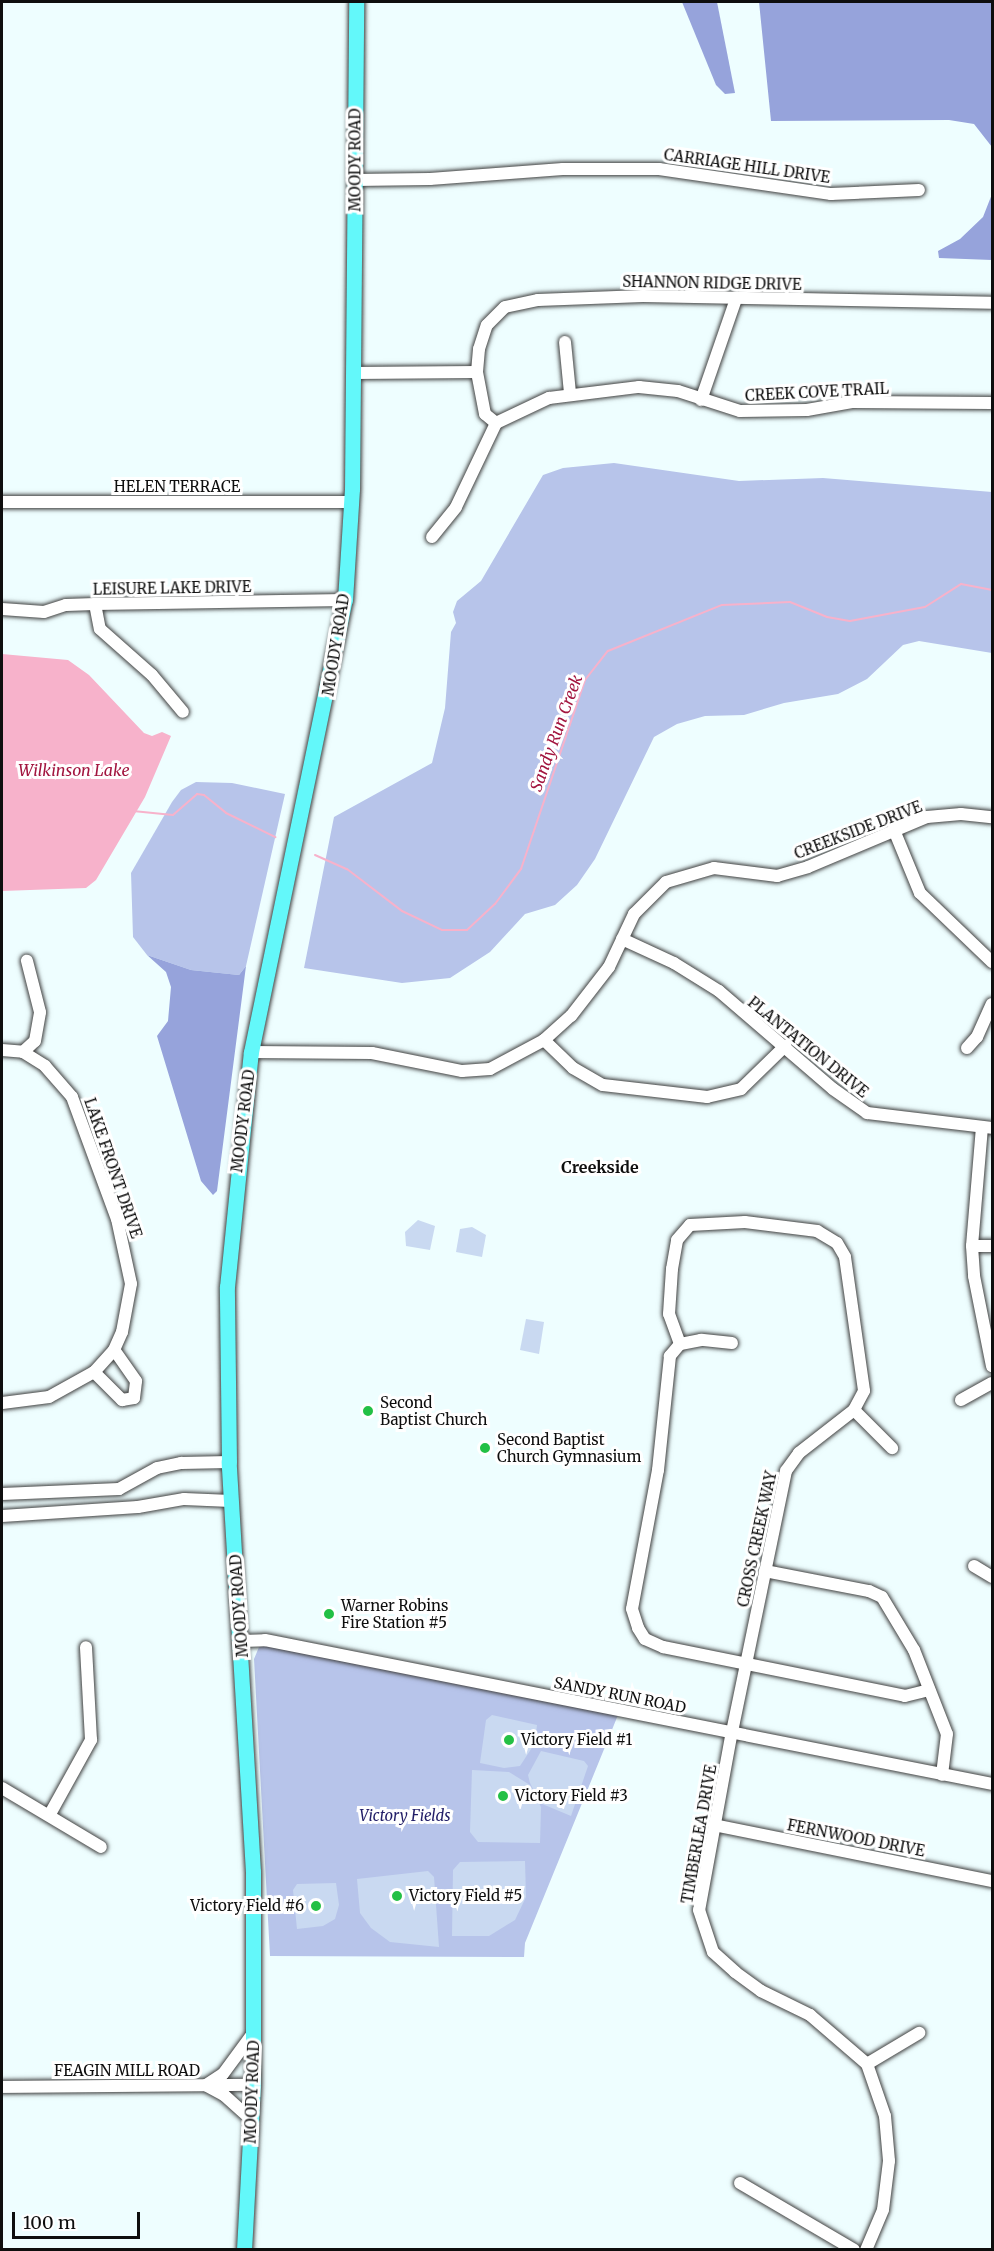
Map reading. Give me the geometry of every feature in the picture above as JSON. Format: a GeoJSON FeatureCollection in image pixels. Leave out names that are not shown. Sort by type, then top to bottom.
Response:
{"type":"FeatureCollection","features":[{"type":"Feature","properties":{"kind":"main road","name":"MOODY ROAD"},"geometry":{"type":"LineString","coordinates":[[244,2250],[254,2085],[253,1872],[242,1641],[229,1462],[227,1287],[251,1052],[345,600],[352,502],[356,2]]}},
{"type":"Feature","properties":{"kind":"street","name":"CARRIAGE HILL DRIVE"},"geometry":{"type":"LineString","coordinates":[[355,180],[430,179],[563,169],[659,169],[831,194],[919,190]]}},
{"type":"Feature","properties":{"kind":"street","name":"SHANNON RIDGE DRIVE"},"geometry":{"type":"LineString","coordinates":[[496,423],[484,414],[477,372],[479,349],[488,325],[505,307],[538,300],[643,296],[993,303]]}},
{"type":"Feature","properties":{"kind":"street"},"geometry":{"type":"LineString","coordinates":[[701,399],[736,298]]}},
{"type":"Feature","properties":{"kind":"street"},"geometry":{"type":"LineString","coordinates":[[565,342],[570,393]]}},
{"type":"Feature","properties":{"kind":"street"},"geometry":{"type":"LineString","coordinates":[[354,373],[477,372]]}},
{"type":"Feature","properties":{"kind":"street","name":"CREEK COVE TRAIL"},"geometry":{"type":"LineString","coordinates":[[496,423],[549,398],[570,393],[639,387],[678,391],[740,411],[807,410],[853,402],[993,403]]}},
{"type":"Feature","properties":{"kind":"street"},"geometry":{"type":"LineString","coordinates":[[432,537],[456,507],[496,423]]}},
{"type":"Feature","properties":{"kind":"street","name":"HELEN TERRACE"},"geometry":{"type":"LineString","coordinates":[[2,502],[352,502]]}},
{"type":"Feature","properties":{"kind":"street","name":"LEISURE LAKE DRIVE"},"geometry":{"type":"LineString","coordinates":[[2,609],[44,612],[66,605],[94,603],[345,600]]}},
{"type":"Feature","properties":{"kind":"street"},"geometry":{"type":"LineString","coordinates":[[94,603],[100,629],[152,675],[183,712]]}},
{"type":"Feature","properties":{"kind":"street","name":"CREEKSIDE DRIVE"},"geometry":{"type":"LineString","coordinates":[[251,1052],[372,1053],[438,1067],[477,1070],[501,1066],[544,1040],[592,994],[634,914],[648,897],[682,875],[714,868],[777,876],[808,867],[927,817],[961,814],[993,817]]}},
{"type":"Feature","properties":{"kind":"street"},"geometry":{"type":"LineString","coordinates":[[894,830],[920,893],[993,962]]}},
{"type":"Feature","properties":{"kind":"street","name":"PLANTATION DRIVE"},"geometry":{"type":"LineString","coordinates":[[622,939],[706,982],[867,1113],[987,1127]]}},
{"type":"Feature","properties":{"kind":"street"},"geometry":{"type":"LineString","coordinates":[[23,1052],[34,1041],[40,1012],[27,961]]}},
{"type":"Feature","properties":{"kind":"street"},"geometry":{"type":"LineString","coordinates":[[967,1048],[977,1037],[993,1004]]}},
{"type":"Feature","properties":{"kind":"street"},"geometry":{"type":"LineString","coordinates":[[544,1040],[573,1068],[603,1085],[707,1097],[741,1089],[785,1046]]}},
{"type":"Feature","properties":{"kind":"street","name":"LAKE FRONT DRIVE"},"geometry":{"type":"LineString","coordinates":[[2,1050],[23,1052],[45,1066],[72,1097],[117,1219],[131,1284],[124,1321],[114,1350],[94,1372],[49,1397],[2,1403]]}},
{"type":"Feature","properties":{"kind":"street"},"geometry":{"type":"LineString","coordinates":[[987,1127],[972,1246],[974,1276],[993,1366]]}},
{"type":"Feature","properties":{"kind":"street"},"geometry":{"type":"LineString","coordinates":[[680,1344],[669,1314],[672,1263],[681,1233],[690,1226],[716,1221],[770,1225],[826,1235],[837,1243],[845,1257],[864,1381],[861,1399],[854,1410],[892,1448]]}},
{"type":"Feature","properties":{"kind":"street"},"geometry":{"type":"LineString","coordinates":[[972,1246],[993,1246]]}},
{"type":"Feature","properties":{"kind":"street"},"geometry":{"type":"LineString","coordinates":[[732,1344],[701,1340],[680,1344],[670,1356],[666,1371],[658,1470],[633,1596],[634,1622],[653,1643],[905,1696],[929,1690]]}},
{"type":"Feature","properties":{"kind":"street"},"geometry":{"type":"LineString","coordinates":[[94,1372],[122,1400],[134,1398],[136,1381],[114,1350]]}},
{"type":"Feature","properties":{"kind":"street"},"geometry":{"type":"LineString","coordinates":[[961,1400],[993,1383]]}},
{"type":"Feature","properties":{"kind":"street","name":"CROSS CREEK WAY"},"geometry":{"type":"LineString","coordinates":[[732,1731],[765,1571],[791,1461],[854,1410]]}},
{"type":"Feature","properties":{"kind":"street"},"geometry":{"type":"LineString","coordinates":[[2,1494],[119,1489],[157,1468],[181,1463],[229,1462]]}},
{"type":"Feature","properties":{"kind":"street"},"geometry":{"type":"LineString","coordinates":[[2,1516],[138,1507],[184,1499],[231,1501]]}},
{"type":"Feature","properties":{"kind":"street"},"geometry":{"type":"LineString","coordinates":[[974,1566],[993,1577]]}},
{"type":"Feature","properties":{"kind":"street"},"geometry":{"type":"LineString","coordinates":[[765,1571],[869,1590],[882,1597],[914,1650],[946,1734],[942,1775]]}},
{"type":"Feature","properties":{"kind":"street","name":"SANDY RUN ROAD"},"geometry":{"type":"LineString","coordinates":[[242,1641],[265,1640],[993,1784]]}},
{"type":"Feature","properties":{"kind":"street"},"geometry":{"type":"LineString","coordinates":[[50,1814],[91,1740],[86,1647]]}},
{"type":"Feature","properties":{"kind":"street","name":"TIMBERLEA DRIVE"},"geometry":{"type":"LineString","coordinates":[[732,1731],[699,1910],[713,1952],[761,1991],[810,2015],[867,2064],[885,2115],[889,2161],[883,2210],[866,2250]]}},
{"type":"Feature","properties":{"kind":"street"},"geometry":{"type":"LineString","coordinates":[[2,1788],[50,1814],[101,1846]]}},
{"type":"Feature","properties":{"kind":"street","name":"FERNWOOD DRIVE"},"geometry":{"type":"LineString","coordinates":[[714,1825],[993,1881]]}},
{"type":"Feature","properties":{"kind":"street"},"geometry":{"type":"LineString","coordinates":[[251,2119],[225,2095],[206,2085],[223,2074],[254,2031]]}},
{"type":"Feature","properties":{"kind":"street"},"geometry":{"type":"LineString","coordinates":[[867,2064],[920,2033]]}},
{"type":"Feature","properties":{"kind":"street","name":"FEAGIN MILL ROAD"},"geometry":{"type":"LineString","coordinates":[[2,2087],[254,2085]]}},
{"type":"Feature","properties":{"kind":"street"},"geometry":{"type":"LineString","coordinates":[[740,2183],[854,2250]]}},
{"type":"Feature","properties":{"kind":"green space"},"geometry":{"type":"Polygon","coordinates":[[[614,463],[739,481],[823,478],[992,492],[992,653],[919,641],[903,645],[867,679],[838,694],[784,703],[744,715],[705,716],[677,724],[654,737],[595,859],[577,885],[555,905],[525,914],[490,952],[450,978],[402,983],[304,968],[334,817],[432,763],[445,708],[451,632],[456,623],[453,612],[457,601],[481,581],[543,475],[563,468],[614,463]]]}},
{"type":"Feature","properties":{"kind":"green space"},"geometry":{"type":"Polygon","coordinates":[[[196,782],[232,783],[285,794],[246,966],[239,975],[191,970],[147,955],[133,937],[131,873],[172,802],[181,790],[196,782]]]}},
{"type":"Feature","properties":{"kind":"green space","name":"Victory Fields"},"geometry":{"type":"Polygon","coordinates":[[[268,1645],[618,1715],[525,1943],[524,1957],[270,1956],[254,1659],[259,1647],[268,1645]]]}},
{"type":"Feature","properties":{"kind":"shaded area"},"geometry":{"type":"Polygon","coordinates":[[[682,2],[717,2],[735,93],[725,94],[716,85],[682,2]]]}},
{"type":"Feature","properties":{"kind":"shaded area"},"geometry":{"type":"Polygon","coordinates":[[[759,2],[992,2],[992,147],[974,124],[949,120],[771,121],[759,2]]]}},
{"type":"Feature","properties":{"kind":"shaded area"},"geometry":{"type":"Polygon","coordinates":[[[992,194],[992,260],[939,258],[938,251],[960,239],[983,217],[992,194]]]}},
{"type":"Feature","properties":{"kind":"shaded area"},"geometry":{"type":"Polygon","coordinates":[[[147,955],[191,970],[239,975],[246,966],[217,1191],[213,1195],[201,1181],[157,1036],[168,1021],[171,987],[166,972],[147,955]]]}},
{"type":"Feature","properties":{"kind":"shaded area"},"geometry":{"type":"Polygon","coordinates":[[[418,1220],[435,1226],[430,1250],[406,1246],[405,1232],[418,1220]]]}},
{"type":"Feature","properties":{"kind":"shaded area"},"geometry":{"type":"Polygon","coordinates":[[[472,1227],[486,1235],[482,1257],[456,1252],[460,1229],[472,1227]]]}},
{"type":"Feature","properties":{"kind":"shaded area"},"geometry":{"type":"Polygon","coordinates":[[[526,1319],[544,1322],[539,1354],[520,1350],[526,1319]]]}},
{"type":"Feature","properties":{"kind":"shaded area","name":"Victory Field #1"},"geometry":{"type":"Polygon","coordinates":[[[492,1715],[537,1725],[535,1743],[520,1766],[504,1768],[480,1763],[486,1720],[492,1715]]]}},
{"type":"Feature","properties":{"kind":"shaded area"},"geometry":{"type":"Polygon","coordinates":[[[541,1751],[584,1761],[588,1766],[571,1816],[540,1803],[530,1783],[528,1775],[541,1751]]]}},
{"type":"Feature","properties":{"kind":"shaded area","name":"Victory Field #3"},"geometry":{"type":"Polygon","coordinates":[[[472,1770],[509,1772],[530,1785],[541,1807],[540,1843],[478,1842],[470,1832],[472,1770]]]}},
{"type":"Feature","properties":{"kind":"shaded area"},"geometry":{"type":"Polygon","coordinates":[[[525,1861],[526,1897],[515,1920],[489,1936],[452,1936],[453,1870],[460,1862],[525,1861]]]}},
{"type":"Feature","properties":{"kind":"shaded area","name":"Victory Field #5"},"geometry":{"type":"Polygon","coordinates":[[[428,1871],[434,1877],[439,1947],[390,1942],[371,1928],[360,1913],[357,1879],[428,1871]]]}},
{"type":"Feature","properties":{"kind":"shaded area","name":"Victory Field #6"},"geometry":{"type":"Polygon","coordinates":[[[336,1883],[339,1905],[335,1919],[323,1926],[297,1929],[293,1890],[297,1884],[336,1883]]]}},
{"type":"Feature","properties":{"kind":"water","name":"Wilkinson Lake"},"geometry":{"type":"Polygon","coordinates":[[[2,654],[68,660],[89,675],[144,733],[152,736],[162,732],[171,736],[145,797],[96,880],[86,888],[2,891],[2,654]]]}},
{"type":"Feature","properties":{"kind":"waterway","name":"Sandy Run Creek"},"geometry":{"type":"LineString","coordinates":[[315,855],[347,869],[402,911],[442,930],[467,930],[495,904],[521,869],[585,680],[608,651],[722,605],[790,602],[827,617],[850,621],[925,607],[961,584],[992,590]]}},
{"type":"Feature","properties":{"kind":"waterway","name":"Sandy Run Creek"},"geometry":{"type":"LineString","coordinates":[[133,811],[173,815],[197,794],[204,795],[226,813],[275,837]]}},
{"type":"Feature","properties":{"kind":"place","name":"Second Baptist Church"},"geometry":{"type":"Point","coordinates":[368,1411]}},
{"type":"Feature","properties":{"kind":"place","name":"Second Baptist Church Gymnasium"},"geometry":{"type":"Point","coordinates":[485,1448]}},
{"type":"Feature","properties":{"kind":"place","name":"Warner Robins Fire Station #5"},"geometry":{"type":"Point","coordinates":[329,1614]}},
{"type":"Feature","properties":{"kind":"place","name":"Victory Field #1"},"geometry":{"type":"Point","coordinates":[509,1740]}},
{"type":"Feature","properties":{"kind":"place","name":"Victory Field #3"},"geometry":{"type":"Point","coordinates":[503,1796]}},
{"type":"Feature","properties":{"kind":"place","name":"Victory Field #5"},"geometry":{"type":"Point","coordinates":[397,1896]}},
{"type":"Feature","properties":{"kind":"place","name":"Victory Field #6"},"geometry":{"type":"Point","coordinates":[316,1906]}},
{"type":"Feature","properties":{"kind":"district","name":"Creekside"},"geometry":{"type":"Point","coordinates":[600,1167]}}]}
